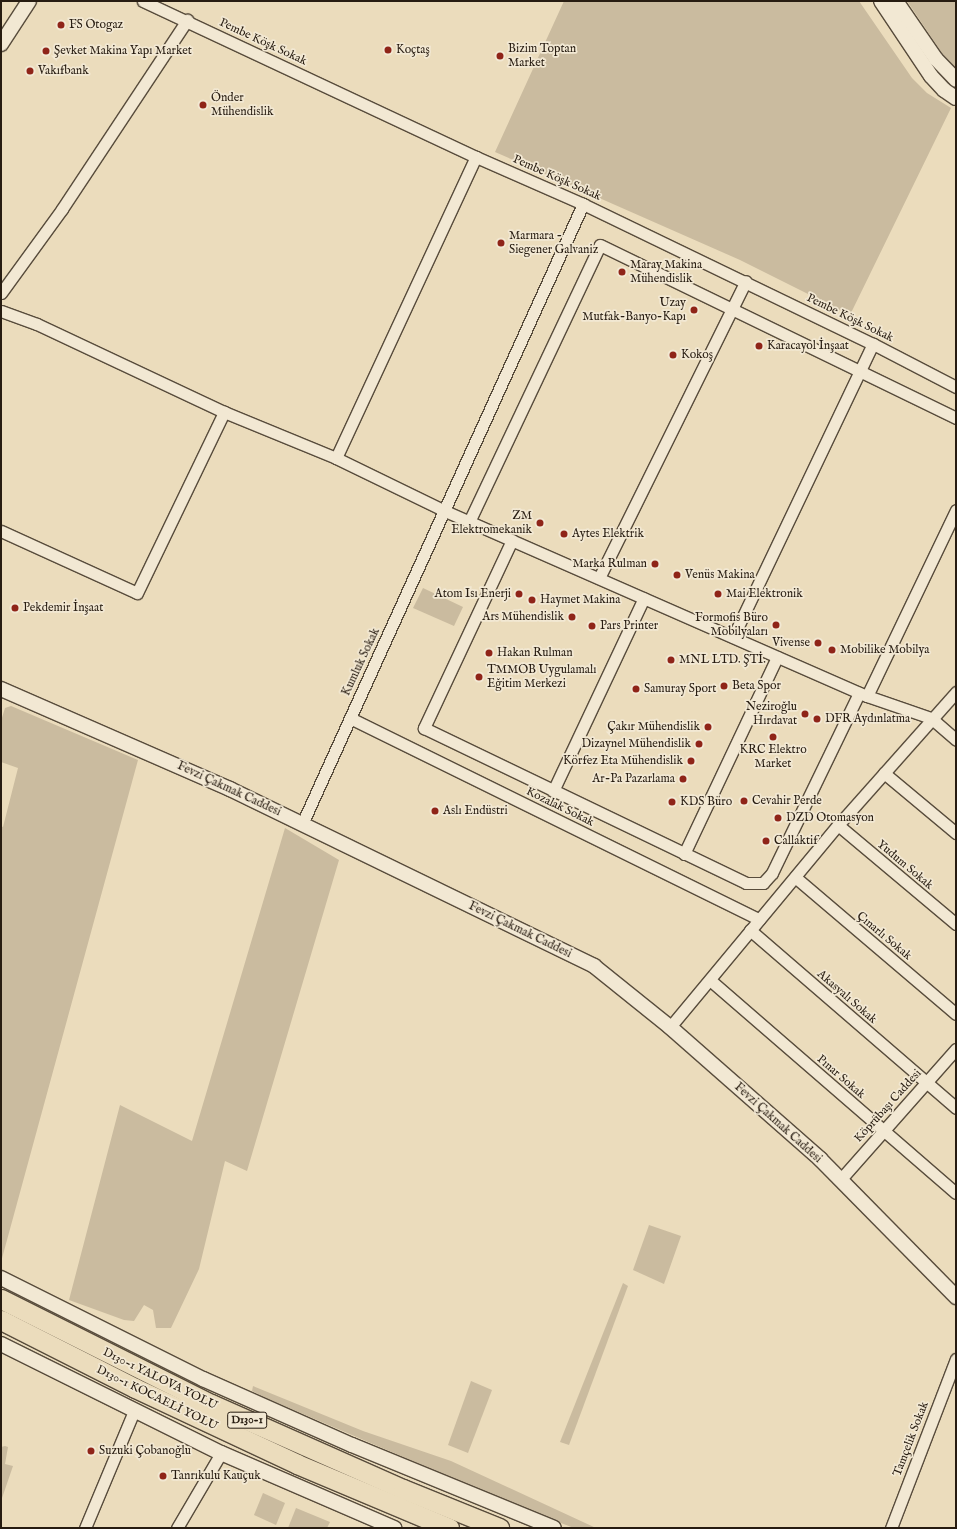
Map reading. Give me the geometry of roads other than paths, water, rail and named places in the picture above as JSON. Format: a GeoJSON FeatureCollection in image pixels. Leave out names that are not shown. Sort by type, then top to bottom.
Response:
{"type":"FeatureCollection","features":[{"type":"Feature","properties":{"kind":"highway","name":"D130-1 YALOVA YOLU"},"geometry":{"type":"LineString","coordinates":[[1,1299],[211,1404],[403,1489],[500,1528]]}},
{"type":"Feature","properties":{"kind":"highway","name":"D130-1 KOCAELİ YOLU"},"geometry":{"type":"LineString","coordinates":[[1,1320],[49,1346],[297,1464],[448,1528]]}},
{"type":"Feature","properties":{"kind":"highway"},"geometry":{"type":"LineString","coordinates":[[1,1324],[49,1346]]}},
{"type":"Feature","properties":{"kind":"street"},"geometry":{"type":"LineString","coordinates":[[1,44],[29,1]]}},
{"type":"Feature","properties":{"kind":"street","name":"Pembe Köşk Sokak"},"geometry":{"type":"LineString","coordinates":[[143,1],[187,20],[476,157],[583,204],[746,281],[956,387]]}},
{"type":"Feature","properties":{"kind":"street"},"geometry":{"type":"LineString","coordinates":[[881,1],[931,76],[944,90],[956,98]]}},
{"type":"Feature","properties":{"kind":"street"},"geometry":{"type":"LineString","coordinates":[[896,1],[936,59],[956,80]]}},
{"type":"Feature","properties":{"kind":"street"},"geometry":{"type":"LineString","coordinates":[[1,293],[62,209],[187,20]]}},
{"type":"Feature","properties":{"kind":"street"},"geometry":{"type":"LineString","coordinates":[[336,458],[476,157]]}},
{"type":"Feature","properties":{"kind":"street","name":"Kumluk Sokak"},"geometry":{"type":"LineString","coordinates":[[302,824],[583,204]]}},
{"type":"Feature","properties":{"kind":"street"},"geometry":{"type":"LineString","coordinates":[[470,522],[600,245],[956,418]]}},
{"type":"Feature","properties":{"kind":"street"},"geometry":{"type":"LineString","coordinates":[[599,578],[746,281]]}},
{"type":"Feature","properties":{"kind":"street"},"geometry":{"type":"LineString","coordinates":[[1,311],[37,324],[224,412],[336,458],[445,511],[733,638],[863,694],[931,718],[956,740]]}},
{"type":"Feature","properties":{"kind":"street"},"geometry":{"type":"LineString","coordinates":[[733,638],[873,344]]}},
{"type":"Feature","properties":{"kind":"street"},"geometry":{"type":"LineString","coordinates":[[1,531],[136,593],[224,412]]}},
{"type":"Feature","properties":{"kind":"street"},"geometry":{"type":"LineString","coordinates":[[512,540],[424,728],[746,883],[758,884],[767,879],[956,510]]}},
{"type":"Feature","properties":{"kind":"street"},"geometry":{"type":"LineString","coordinates":[[553,791],[644,598]]}},
{"type":"Feature","properties":{"kind":"street"},"geometry":{"type":"LineString","coordinates":[[684,854],[777,657]]}},
{"type":"Feature","properties":{"kind":"street","name":"Fevzi Çakmak Caddesi"},"geometry":{"type":"LineString","coordinates":[[1,689],[155,755],[302,824],[594,966],[670,1027],[840,1180],[956,1297]]}},
{"type":"Feature","properties":{"kind":"street"},"geometry":{"type":"LineString","coordinates":[[670,1027],[838,825],[931,718],[956,692]]}},
{"type":"Feature","properties":{"kind":"street","name":"Kozalak Sokak"},"geometry":{"type":"LineString","coordinates":[[350,718],[759,919]]}},
{"type":"Feature","properties":{"kind":"street"},"geometry":{"type":"LineString","coordinates":[[884,773],[956,833]]}},
{"type":"Feature","properties":{"kind":"street","name":"Yudum Sokak"},"geometry":{"type":"LineString","coordinates":[[838,825],[956,924]]}},
{"type":"Feature","properties":{"kind":"street","name":"Çınarlı Sokak"},"geometry":{"type":"LineString","coordinates":[[795,877],[956,1014]]}},
{"type":"Feature","properties":{"kind":"street","name":"Akasyalı Sokak"},"geometry":{"type":"LineString","coordinates":[[750,930],[956,1108]]}},
{"type":"Feature","properties":{"kind":"street","name":"Pınar Sokak"},"geometry":{"type":"LineString","coordinates":[[710,980],[956,1193]]}},
{"type":"Feature","properties":{"kind":"street","name":"Köprübaşı Caddesi"},"geometry":{"type":"LineString","coordinates":[[840,1180],[956,1049]]}},
{"type":"Feature","properties":{"kind":"street"},"geometry":{"type":"LineString","coordinates":[[1,1278],[210,1382],[352,1445],[554,1528]]}},
{"type":"Feature","properties":{"kind":"street"},"geometry":{"type":"LineString","coordinates":[[1,1344],[221,1453],[394,1528]]}},
{"type":"Feature","properties":{"kind":"street","name":"Tamçelik Sokak"},"geometry":{"type":"LineString","coordinates":[[891,1528],[956,1359]]}},
{"type":"Feature","properties":{"kind":"street"},"geometry":{"type":"LineString","coordinates":[[85,1528],[134,1411]]}},
{"type":"Feature","properties":{"kind":"street"},"geometry":{"type":"LineString","coordinates":[[177,1528],[221,1453]]}},
{"type":"Feature","properties":{"kind":"place","name":"FS Otogaz"},"geometry":{"type":"Point","coordinates":[61,25]}},
{"type":"Feature","properties":{"kind":"place","name":"Koçtaş"},"geometry":{"type":"Point","coordinates":[388,50]}},
{"type":"Feature","properties":{"kind":"place","name":"Şevket Makina Yapı Market"},"geometry":{"type":"Point","coordinates":[46,51]}},
{"type":"Feature","properties":{"kind":"place","name":"Bizim Toptan Market"},"geometry":{"type":"Point","coordinates":[500,56]}},
{"type":"Feature","properties":{"kind":"place","name":"Vakıfbank"},"geometry":{"type":"Point","coordinates":[30,71]}},
{"type":"Feature","properties":{"kind":"place","name":"Önder Mühendislik"},"geometry":{"type":"Point","coordinates":[203,105]}},
{"type":"Feature","properties":{"kind":"place","name":"Marmara - Siegener Galvaniz"},"geometry":{"type":"Point","coordinates":[501,243]}},
{"type":"Feature","properties":{"kind":"place","name":"Maray Makina Mühendislik"},"geometry":{"type":"Point","coordinates":[622,272]}},
{"type":"Feature","properties":{"kind":"place","name":"Uzay Mutfak-Banyo-Kapı"},"geometry":{"type":"Point","coordinates":[694,310]}},
{"type":"Feature","properties":{"kind":"place","name":"Karacayol İnşaat"},"geometry":{"type":"Point","coordinates":[759,346]}},
{"type":"Feature","properties":{"kind":"place","name":"Kokoş"},"geometry":{"type":"Point","coordinates":[673,355]}},
{"type":"Feature","properties":{"kind":"place","name":"ZM Elektromekanik"},"geometry":{"type":"Point","coordinates":[540,523]}},
{"type":"Feature","properties":{"kind":"place","name":"Aytes Elektrik"},"geometry":{"type":"Point","coordinates":[564,534]}},
{"type":"Feature","properties":{"kind":"place","name":"Marka Rulman"},"geometry":{"type":"Point","coordinates":[655,564]}},
{"type":"Feature","properties":{"kind":"place","name":"Venüs Makina"},"geometry":{"type":"Point","coordinates":[677,575]}},
{"type":"Feature","properties":{"kind":"place","name":"Atom Isı Enerji"},"geometry":{"type":"Point","coordinates":[519,594]}},
{"type":"Feature","properties":{"kind":"place","name":"Mai Elektronik"},"geometry":{"type":"Point","coordinates":[718,594]}},
{"type":"Feature","properties":{"kind":"place","name":"Haymet Makina"},"geometry":{"type":"Point","coordinates":[532,600]}},
{"type":"Feature","properties":{"kind":"place","name":"Pekdemir İnşaat"},"geometry":{"type":"Point","coordinates":[15,608]}},
{"type":"Feature","properties":{"kind":"place","name":"Ars Mühendislik"},"geometry":{"type":"Point","coordinates":[572,617]}},
{"type":"Feature","properties":{"kind":"place","name":"Formofis Büro Mobilyaları"},"geometry":{"type":"Point","coordinates":[776,625]}},
{"type":"Feature","properties":{"kind":"place","name":"Pars Printer"},"geometry":{"type":"Point","coordinates":[592,626]}},
{"type":"Feature","properties":{"kind":"place","name":"Vivense"},"geometry":{"type":"Point","coordinates":[818,643]}},
{"type":"Feature","properties":{"kind":"place","name":"Mobilike Mobilya"},"geometry":{"type":"Point","coordinates":[832,650]}},
{"type":"Feature","properties":{"kind":"place","name":"Hakan Rulman"},"geometry":{"type":"Point","coordinates":[489,653]}},
{"type":"Feature","properties":{"kind":"place","name":"MNL LTD. ŞTİ."},"geometry":{"type":"Point","coordinates":[671,660]}},
{"type":"Feature","properties":{"kind":"place","name":"TMMOB Uygulamalı Eğitim Merkezi"},"geometry":{"type":"Point","coordinates":[479,677]}},
{"type":"Feature","properties":{"kind":"place","name":"Beta Spor"},"geometry":{"type":"Point","coordinates":[724,686]}},
{"type":"Feature","properties":{"kind":"place","name":"Samuray Sport"},"geometry":{"type":"Point","coordinates":[636,689]}},
{"type":"Feature","properties":{"kind":"place","name":"Neziroğlu Hırdavat"},"geometry":{"type":"Point","coordinates":[805,714]}},
{"type":"Feature","properties":{"kind":"place","name":"DFR Aydınlatma"},"geometry":{"type":"Point","coordinates":[817,719]}},
{"type":"Feature","properties":{"kind":"place","name":"Çakır Mühendislik"},"geometry":{"type":"Point","coordinates":[708,727]}},
{"type":"Feature","properties":{"kind":"place","name":"KRC Elektro Market"},"geometry":{"type":"Point","coordinates":[773,737]}},
{"type":"Feature","properties":{"kind":"place","name":"Dizaynel Mühendislik"},"geometry":{"type":"Point","coordinates":[699,744]}},
{"type":"Feature","properties":{"kind":"place","name":"Körfez Eta Mühendislik"},"geometry":{"type":"Point","coordinates":[691,761]}},
{"type":"Feature","properties":{"kind":"place","name":"Ar-Pa Pazarlama"},"geometry":{"type":"Point","coordinates":[683,779]}},
{"type":"Feature","properties":{"kind":"place","name":"Cevahir Perde"},"geometry":{"type":"Point","coordinates":[744,801]}},
{"type":"Feature","properties":{"kind":"place","name":"KDS Büro"},"geometry":{"type":"Point","coordinates":[672,802]}},
{"type":"Feature","properties":{"kind":"place","name":"Aslı Endüstri"},"geometry":{"type":"Point","coordinates":[435,811]}},
{"type":"Feature","properties":{"kind":"place","name":"DZD Otomasyon"},"geometry":{"type":"Point","coordinates":[778,818]}},
{"type":"Feature","properties":{"kind":"place","name":"Callaktif"},"geometry":{"type":"Point","coordinates":[766,841]}},
{"type":"Feature","properties":{"kind":"place","name":"Suzuki Çobanoğlu"},"geometry":{"type":"Point","coordinates":[91,1451]}},
{"type":"Feature","properties":{"kind":"place","name":"Tanrıkulu Kauçuk"},"geometry":{"type":"Point","coordinates":[163,1476]}}]}
